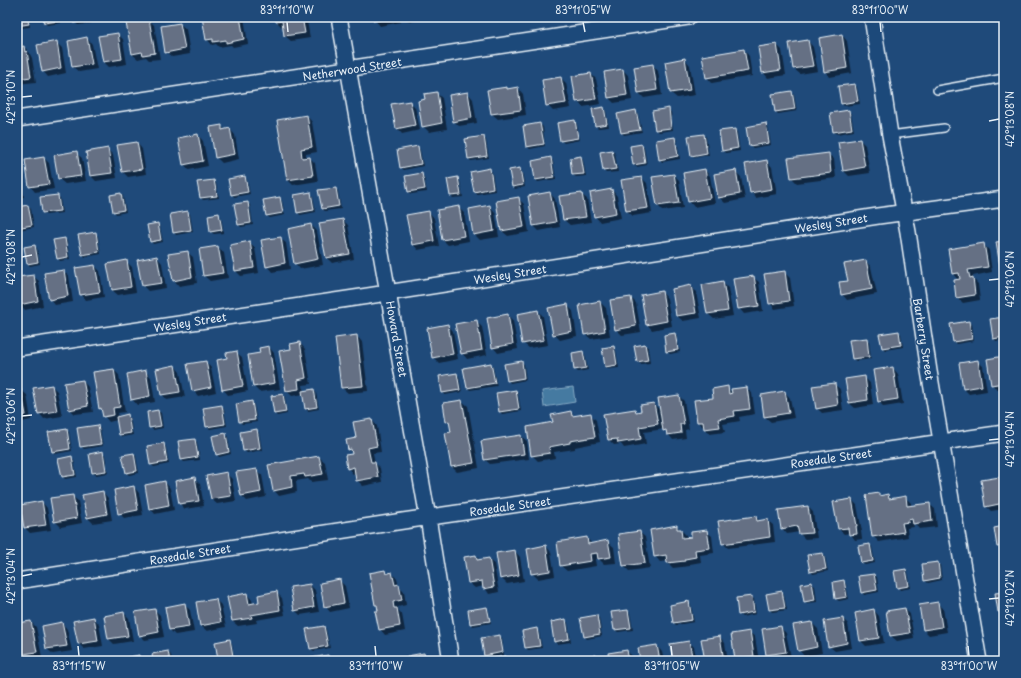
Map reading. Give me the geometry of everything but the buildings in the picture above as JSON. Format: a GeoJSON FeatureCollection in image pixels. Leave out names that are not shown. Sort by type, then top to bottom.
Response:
{"type":"FeatureCollection","features":[{"type":"Feature","properties":{"kind":"street","name":"Howard Street"},"geometry":{"type":"LineString","coordinates":[[339,17],[428,518],[451,661]]}},
{"type":"Feature","properties":{"kind":"street","name":"Netherwood Street"},"geometry":{"type":"LineString","coordinates":[[17,120],[688,17]]}},
{"type":"Feature","properties":{"kind":"street","name":"Barberry Street"},"geometry":{"type":"LineString","coordinates":[[872,17],[890,134],[905,213],[929,370],[979,661]]}},
{"type":"Feature","properties":{"kind":"street","name":"Wesley Street"},"geometry":{"type":"LineString","coordinates":[[17,348],[1004,199]]}},
{"type":"Feature","properties":{"kind":"street","name":"Rosedale Street"},"geometry":{"type":"LineString","coordinates":[[17,581],[428,518],[1004,433]]}},
{"type":"Feature","properties":{"kind":"lane"},"geometry":{"type":"LineString","coordinates":[[937,90],[1004,78]]}},
{"type":"Feature","properties":{"kind":"lane"},"geometry":{"type":"LineString","coordinates":[[890,134],[944,128]]}},
{"type":"Feature","properties":{"kind":"water"},"geometry":{"type":"Polygon","coordinates":[[[573,387],[575,402],[544,407],[542,391],[573,387]]]}}]}
